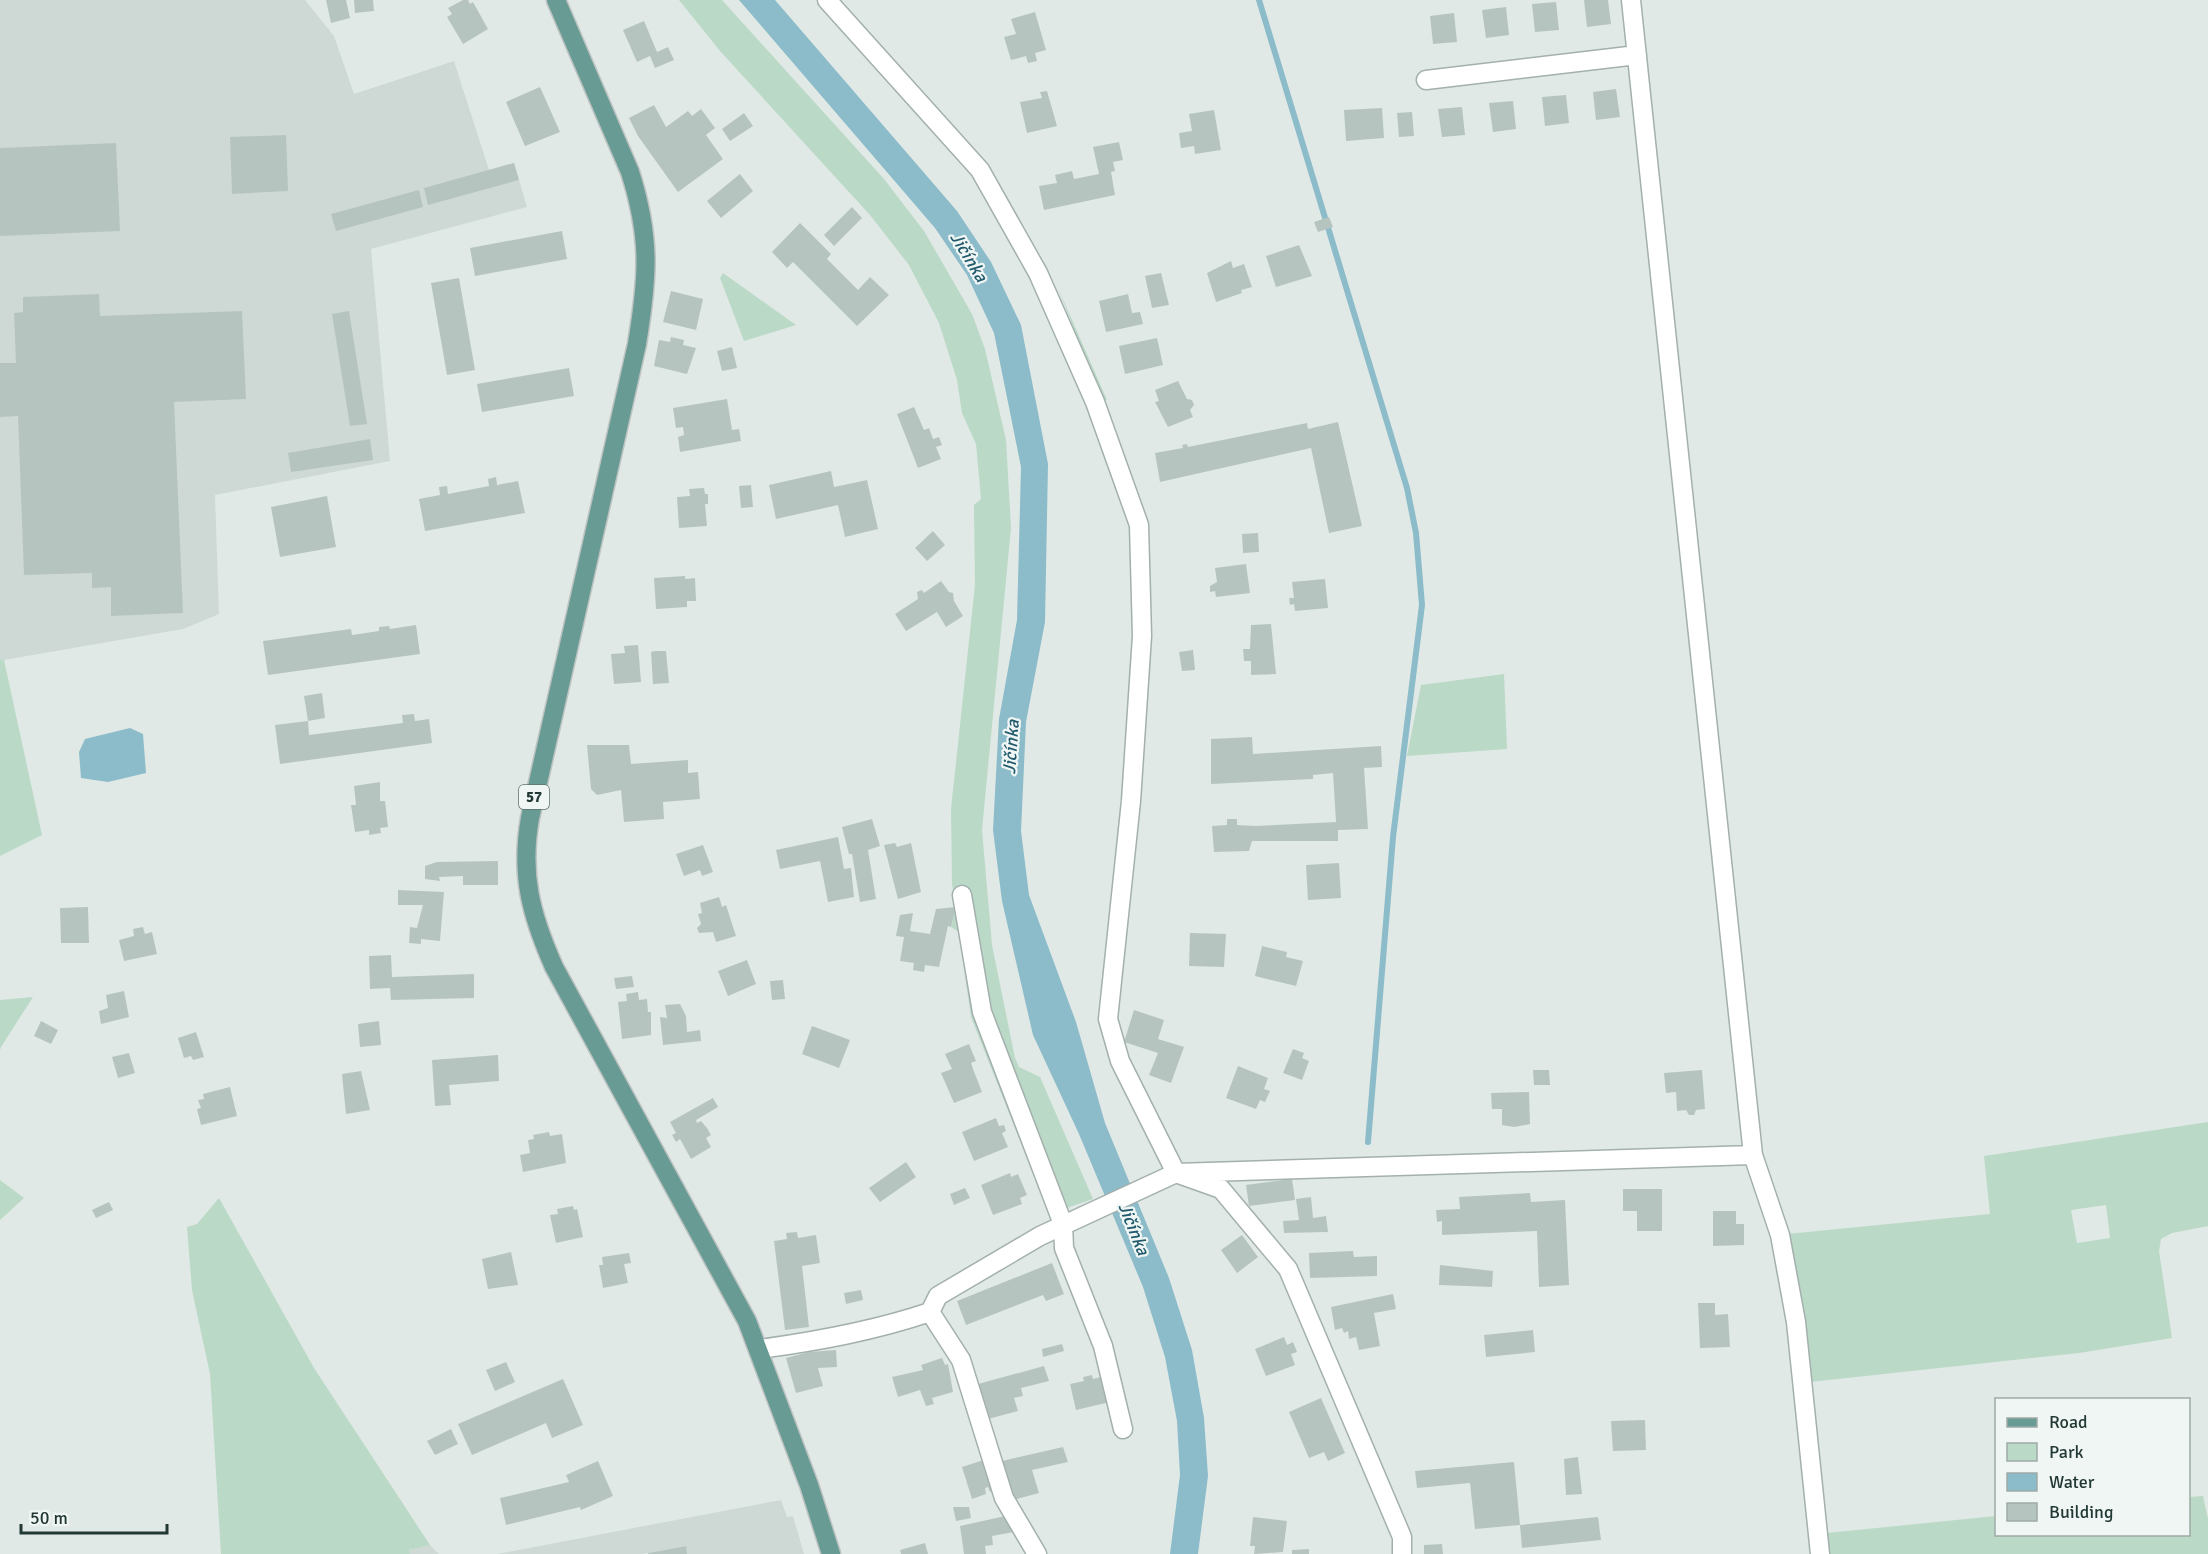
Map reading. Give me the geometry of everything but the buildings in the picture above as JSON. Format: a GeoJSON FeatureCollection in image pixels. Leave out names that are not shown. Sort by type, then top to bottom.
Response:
{"type":"FeatureCollection","features":[{"type":"Feature","properties":{"kind":"main road","name":"57"},"geometry":{"type":"LineString","coordinates":[[556,0],[630,172],[645,228],[646,286],[637,344],[530,818],[525,870],[535,920],[554,967],[734,1293],[760,1349],[831,1554]]}},
{"type":"Feature","properties":{"kind":"street"},"geometry":{"type":"LineString","coordinates":[[827,0],[980,170],[1038,273],[1095,402],[1139,525],[1142,636],[1131,801],[1108,1019],[1120,1061],[1176,1173],[1221,1189],[1288,1269],[1402,1537],[1402,1554]]}},
{"type":"Feature","properties":{"kind":"street"},"geometry":{"type":"LineString","coordinates":[[1630,0],[1753,1155],[1780,1235],[1796,1322],[1820,1554]]}},
{"type":"Feature","properties":{"kind":"street"},"geometry":{"type":"LineString","coordinates":[[1426,80],[1637,55]]}},
{"type":"Feature","properties":{"kind":"street"},"geometry":{"type":"LineString","coordinates":[[962,895],[982,1011],[1071,1220],[1064,1248],[1103,1346],[1123,1429]]}},
{"type":"Feature","properties":{"kind":"street"},"geometry":{"type":"LineString","coordinates":[[760,1349],[826,1340],[885,1327],[930,1312],[938,1296],[1071,1220],[1176,1173],[1753,1155]]}},
{"type":"Feature","properties":{"kind":"street"},"geometry":{"type":"LineString","coordinates":[[930,1312],[961,1360],[1004,1498],[1037,1554]]}},
{"type":"Feature","properties":{"kind":"shaded area"},"geometry":{"type":"Polygon","coordinates":[[[0,0],[305,0],[334,36],[354,94],[454,61],[489,170],[514,163],[527,207],[371,249],[390,461],[215,495],[219,614],[183,629],[4,660],[0,659],[0,0]]]}},
{"type":"Feature","properties":{"kind":"shaded area"},"geometry":{"type":"Polygon","coordinates":[[[781,1500],[787,1517],[793,1516],[804,1554],[687,1554],[685,1546],[642,1554],[497,1554],[781,1500]]]}},
{"type":"Feature","properties":{"kind":"shaded area"},"geometry":{"type":"Polygon","coordinates":[[[430,1545],[439,1554],[410,1554],[409,1550],[430,1545]]]}},
{"type":"Feature","properties":{"kind":"green space"},"geometry":{"type":"Polygon","coordinates":[[[679,0],[722,0],[884,179],[924,231],[972,314],[985,349],[1006,440],[1011,528],[982,830],[992,945],[1015,1058],[1019,1067],[1040,1077],[1093,1199],[1049,1214],[971,1017],[959,932],[951,927],[956,907],[952,884],[951,809],[975,585],[974,505],[981,499],[976,444],[962,413],[957,380],[939,323],[909,265],[870,215],[720,51],[679,0]]]}},
{"type":"Feature","properties":{"kind":"green space"},"geometry":{"type":"Polygon","coordinates":[[[723,273],[796,325],[744,341],[720,278],[723,273]]]}},
{"type":"Feature","properties":{"kind":"green space"},"geometry":{"type":"Polygon","coordinates":[[[1058,288],[1107,400],[1102,400],[1058,288]]]}},
{"type":"Feature","properties":{"kind":"green space"},"geometry":{"type":"Polygon","coordinates":[[[0,659],[4,660],[42,835],[0,856],[0,659]]]}},
{"type":"Feature","properties":{"kind":"green space"},"geometry":{"type":"Polygon","coordinates":[[[1504,674],[1507,749],[1407,756],[1421,685],[1504,674]]]}},
{"type":"Feature","properties":{"kind":"green space"},"geometry":{"type":"Polygon","coordinates":[[[33,997],[1,1047],[0,1050],[0,1000],[33,997]]]}},
{"type":"Feature","properties":{"kind":"green space"},"geometry":{"type":"Polygon","coordinates":[[[2208,1122],[2208,1226],[2172,1233],[2161,1239],[2159,1251],[2172,1338],[2079,1353],[1810,1382],[1805,1319],[1787,1234],[1990,1214],[1984,1156],[2208,1122]],[[2106,1205],[2071,1210],[2077,1243],[2110,1238],[2106,1205]]]}},
{"type":"Feature","properties":{"kind":"green space"},"geometry":{"type":"Polygon","coordinates":[[[0,1180],[24,1198],[0,1220],[0,1180]]]}},
{"type":"Feature","properties":{"kind":"green space"},"geometry":{"type":"Polygon","coordinates":[[[219,1198],[314,1368],[430,1545],[409,1550],[410,1554],[221,1554],[210,1374],[192,1290],[187,1227],[197,1224],[219,1198]]]}},
{"type":"Feature","properties":{"kind":"green space"},"geometry":{"type":"Polygon","coordinates":[[[2203,1496],[2208,1519],[2208,1554],[1830,1554],[1827,1533],[1995,1516],[1995,1536],[2190,1536],[2190,1497],[2203,1496]]]}},
{"type":"Feature","properties":{"kind":"water","name":"Jičínka"},"geometry":{"type":"Polygon","coordinates":[[[739,0],[775,0],[957,211],[991,262],[1021,325],[1048,464],[1045,622],[1026,722],[1021,831],[1029,895],[1076,1022],[1105,1123],[1169,1278],[1192,1350],[1204,1418],[1208,1476],[1198,1554],[1170,1554],[1180,1475],[1177,1421],[1165,1357],[1143,1287],[1079,1134],[1033,1035],[1002,901],[993,830],[999,719],[1017,620],[1021,467],[994,333],[967,275],[935,228],[739,0]]]}},
{"type":"Feature","properties":{"kind":"water"},"geometry":{"type":"Polygon","coordinates":[[[130,728],[143,734],[146,773],[108,782],[81,778],[79,752],[85,739],[130,728]]]}},
{"type":"Feature","properties":{"kind":"waterway"},"geometry":{"type":"LineString","coordinates":[[1259,0],[1407,488],[1416,533],[1422,605],[1393,837],[1368,1142]]}}]}
